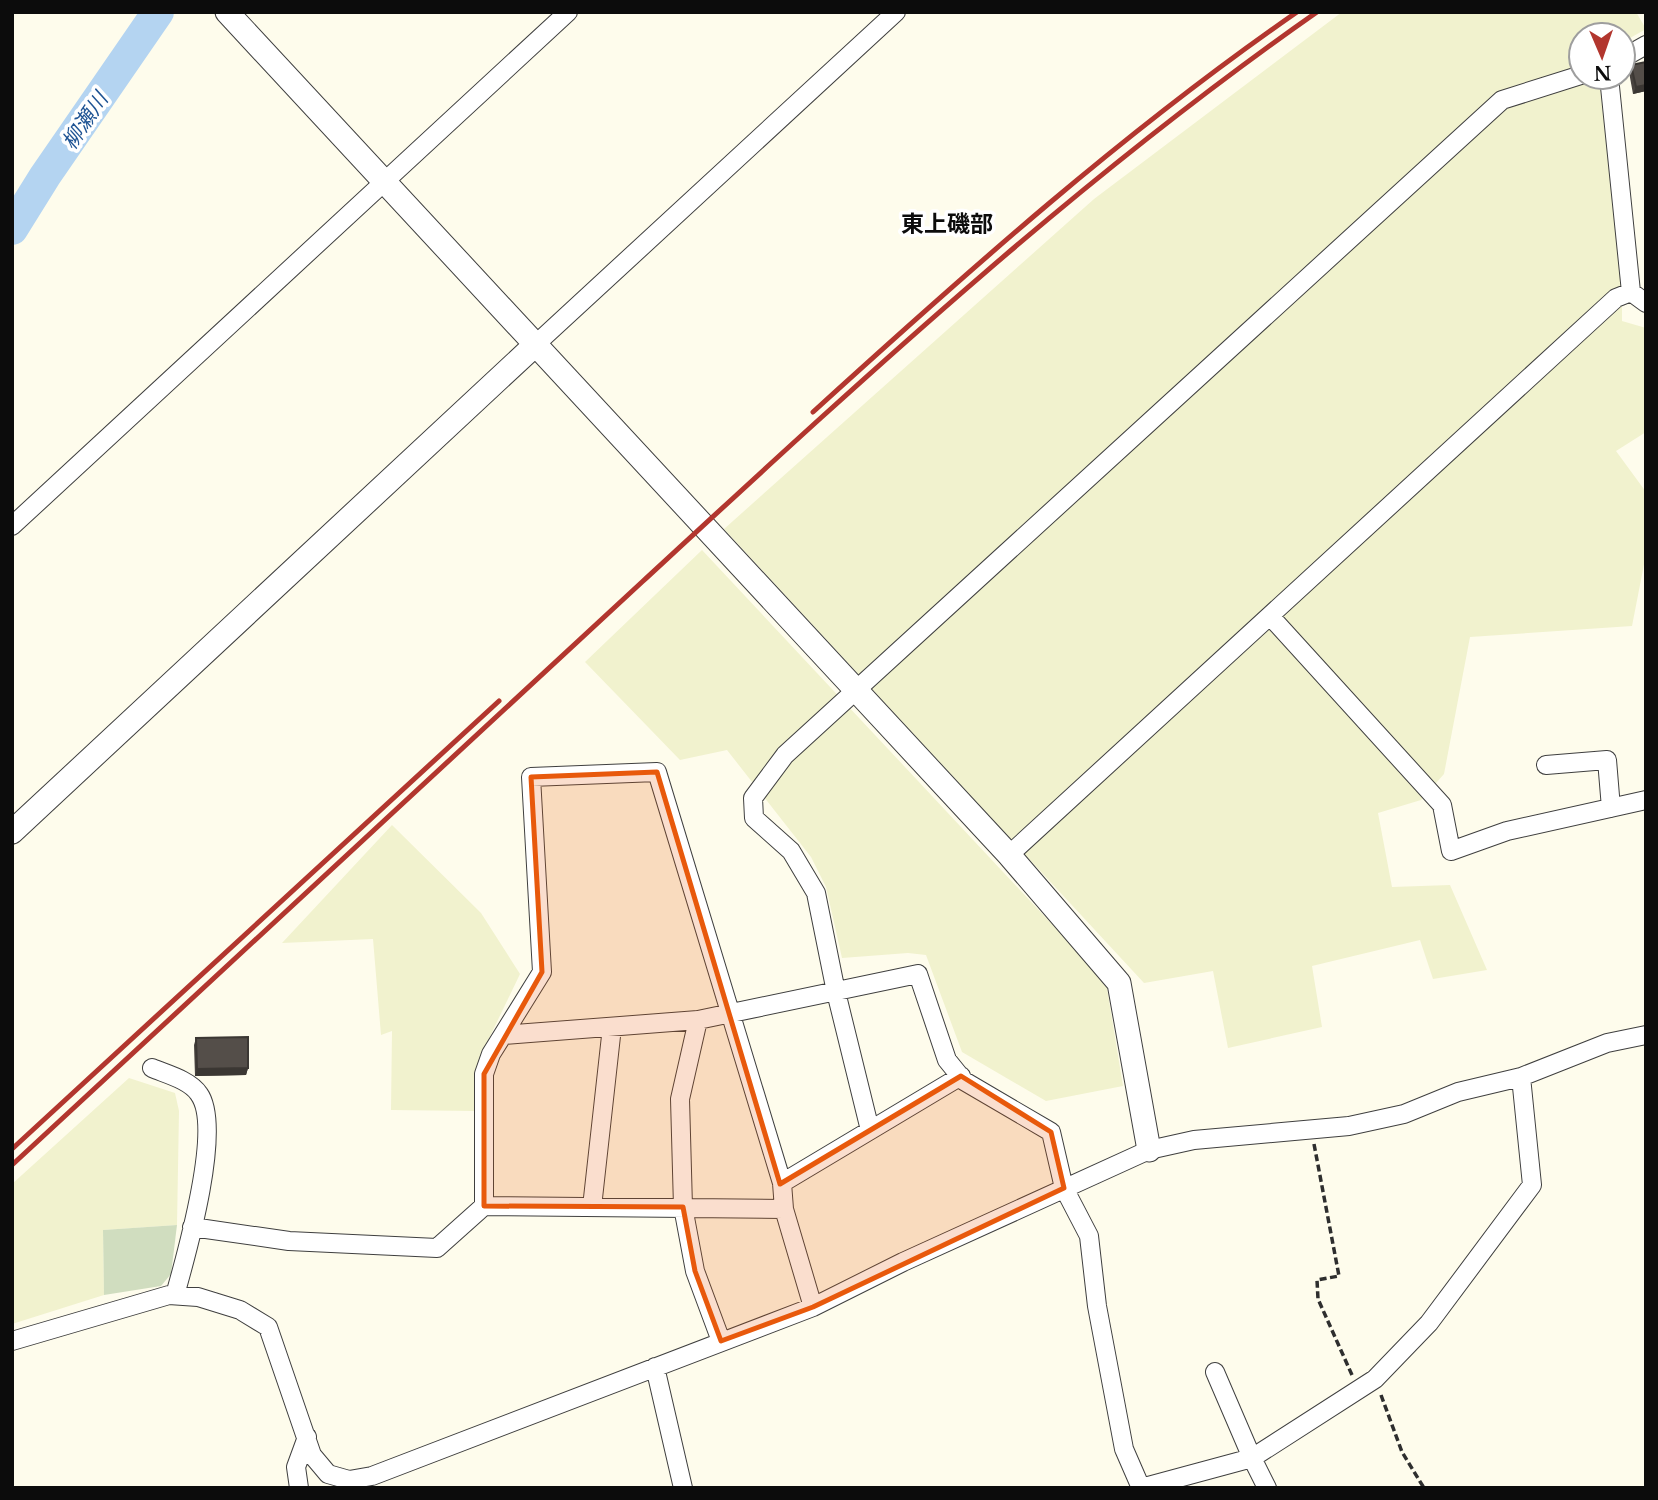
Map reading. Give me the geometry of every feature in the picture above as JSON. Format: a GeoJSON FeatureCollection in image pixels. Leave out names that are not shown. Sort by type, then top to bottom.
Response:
{"type":"FeatureCollection","features":[{"type":"Feature","properties":{"kind":"street"},"geometry":{"type":"LineString","coordinates":[[12,526],[568,12]]}},
{"type":"Feature","properties":{"kind":"street"},"geometry":{"type":"LineString","coordinates":[[12,832],[896,12]]}},
{"type":"Feature","properties":{"kind":"street"},"geometry":{"type":"LineString","coordinates":[[234,20],[1009,855],[1119,984],[1149,1150]]}},
{"type":"Feature","properties":{"kind":"street"},"geometry":{"type":"LineString","coordinates":[[870,1130],[836,992],[816,893],[791,851],[754,818],[753,798],[785,755],[1502,100],[1567,79]]}},
{"type":"Feature","properties":{"kind":"street"},"geometry":{"type":"LineString","coordinates":[[1610,91],[1631,292],[1646,303]]}},
{"type":"Feature","properties":{"kind":"street"},"geometry":{"type":"LineString","coordinates":[[1009,855],[1616,298],[1631,292]]}},
{"type":"Feature","properties":{"kind":"street"},"geometry":{"type":"LineString","coordinates":[[1270,616],[1442,805],[1451,851],[1507,831],[1646,800]]}},
{"type":"Feature","properties":{"kind":"street"},"geometry":{"type":"LineString","coordinates":[[1546,765],[1607,760],[1611,808]]}},
{"type":"Feature","properties":{"kind":"street"},"geometry":{"type":"LineString","coordinates":[[484,1206],[484,1074],[503,1035],[542,972],[531,777],[657,772],[782,1183],[785,1209],[813,1307]]}},
{"type":"Feature","properties":{"kind":"street"},"geometry":{"type":"LineString","coordinates":[[503,1035],[698,1020],[918,974],[947,1060],[961,1076],[1051,1132],[1064,1188],[1089,1236],[1097,1306],[1124,1449],[1141,1488],[1252,1458],[1375,1379],[1429,1324],[1532,1185],[1521,1077]]}},
{"type":"Feature","properties":{"kind":"street"},"geometry":{"type":"LineString","coordinates":[[698,1020],[680,1100],[683,1207],[695,1271],[721,1341]]}},
{"type":"Feature","properties":{"kind":"street"},"geometry":{"type":"LineString","coordinates":[[592,1207],[612,1027]]}},
{"type":"Feature","properties":{"kind":"street"},"geometry":{"type":"LineString","coordinates":[[12,1341],[175,1295],[198,1297],[240,1310],[268,1327],[312,1455],[328,1475],[349,1480],[372,1476],[813,1307],[1149,1150],[1194,1140],[1349,1126],[1404,1114],[1458,1092],[1521,1077],[1607,1043],[1646,1035]]}},
{"type":"Feature","properties":{"kind":"street"},"geometry":{"type":"LineString","coordinates":[[152,1068],[183,1082],[199,1094],[207,1118],[207,1142],[192,1227],[175,1295]]}},
{"type":"Feature","properties":{"kind":"street"},"geometry":{"type":"LineString","coordinates":[[782,1183],[961,1076]]}},
{"type":"Feature","properties":{"kind":"street"},"geometry":{"type":"LineString","coordinates":[[192,1227],[289,1241],[437,1248],[484,1206],[785,1209]]}},
{"type":"Feature","properties":{"kind":"street"},"geometry":{"type":"LineString","coordinates":[[655,1367],[682,1488]]}},
{"type":"Feature","properties":{"kind":"street"},"geometry":{"type":"LineString","coordinates":[[1215,1372],[1267,1488]]}},
{"type":"Feature","properties":{"kind":"street"},"geometry":{"type":"LineString","coordinates":[[299,1488],[296,1466],[307,1437]]}},
{"type":"Feature","properties":{"kind":"path"},"geometry":{"type":"LineString","coordinates":[[1311,1131],[1323,1179],[1339,1276],[1317,1280],[1318,1299],[1358,1389]]}},
{"type":"Feature","properties":{"kind":"path"},"geometry":{"type":"LineString","coordinates":[[1375,1379],[1402,1452],[1424,1488]]}},
{"type":"Feature","properties":{"kind":"highlighted area"},"geometry":{"type":"Polygon","coordinates":[[[657,772],[780,1184],[961,1076],[1051,1132],[1064,1188],[813,1307],[721,1341],[695,1271],[683,1207],[484,1206],[484,1074],[542,972],[531,777],[657,772]]]}},
{"type":"Feature","properties":{"kind":"green space"},"geometry":{"type":"Polygon","coordinates":[[[1342,12],[1636,12],[1646,29],[1637,34],[1637,21],[1567,21],[1567,91],[1601,91],[1622,287],[1622,321],[1646,328],[1646,432],[1616,451],[1646,492],[1646,554],[1632,626],[1470,637],[1444,774],[1421,800],[1378,813],[1392,887],[1450,885],[1487,970],[1433,979],[1420,940],[1312,966],[1322,1027],[1228,1048],[1213,971],[1144,983],[724,529],[1094,199],[1342,12]]]}},
{"type":"Feature","properties":{"kind":"green space"},"geometry":{"type":"Polygon","coordinates":[[[702,550],[1106,982],[1123,1086],[1046,1101],[962,1052],[926,955],[908,953],[842,958],[826,887],[811,857],[727,750],[680,760],[585,662],[702,550]]]}},
{"type":"Feature","properties":{"kind":"green space"},"geometry":{"type":"Polygon","coordinates":[[[392,825],[481,913],[520,974],[481,1055],[474,1111],[391,1110],[392,1031],[381,1035],[373,939],[282,943],[392,825]]]}},
{"type":"Feature","properties":{"kind":"green space"},"geometry":{"type":"Polygon","coordinates":[[[129,1078],[175,1093],[179,1111],[177,1225],[103,1230],[104,1295],[12,1324],[12,1184],[129,1078]]]}},
{"type":"Feature","properties":{"kind":"green space"},"geometry":{"type":"Polygon","coordinates":[[[177,1225],[171,1274],[161,1286],[104,1295],[103,1230],[177,1225]]]}},
{"type":"Feature","properties":{"kind":"building"},"geometry":{"type":"Polygon","coordinates":[[[1646,62],[1646,85],[1637,87],[1637,64],[1646,62]]]}},
{"type":"Feature","properties":{"kind":"building"},"geometry":{"type":"Polygon","coordinates":[[[248,1037],[248,1068],[197,1069],[196,1038],[248,1037]]]}},
{"type":"Feature","properties":{"kind":"waterway","name":"柳瀬川"},"geometry":{"type":"LineString","coordinates":[[12,229],[45,176],[158,12]]}},
{"type":"Feature","properties":{"kind":"railway"},"geometry":{"type":"LineString","coordinates":[[813,412],[989,255],[1109,154],[1297,12]]}},
{"type":"Feature","properties":{"kind":"railway"},"geometry":{"type":"LineString","coordinates":[[12,1165],[887,358],[970,285],[1140,144],[1317,12]]}},
{"type":"Feature","properties":{"kind":"railway"},"geometry":{"type":"LineString","coordinates":[[12,1149],[499,701]]}},
{"type":"Feature","properties":{"kind":"district","name":"東上磯部"},"geometry":{"type":"Point","coordinates":[947,224]}}]}
